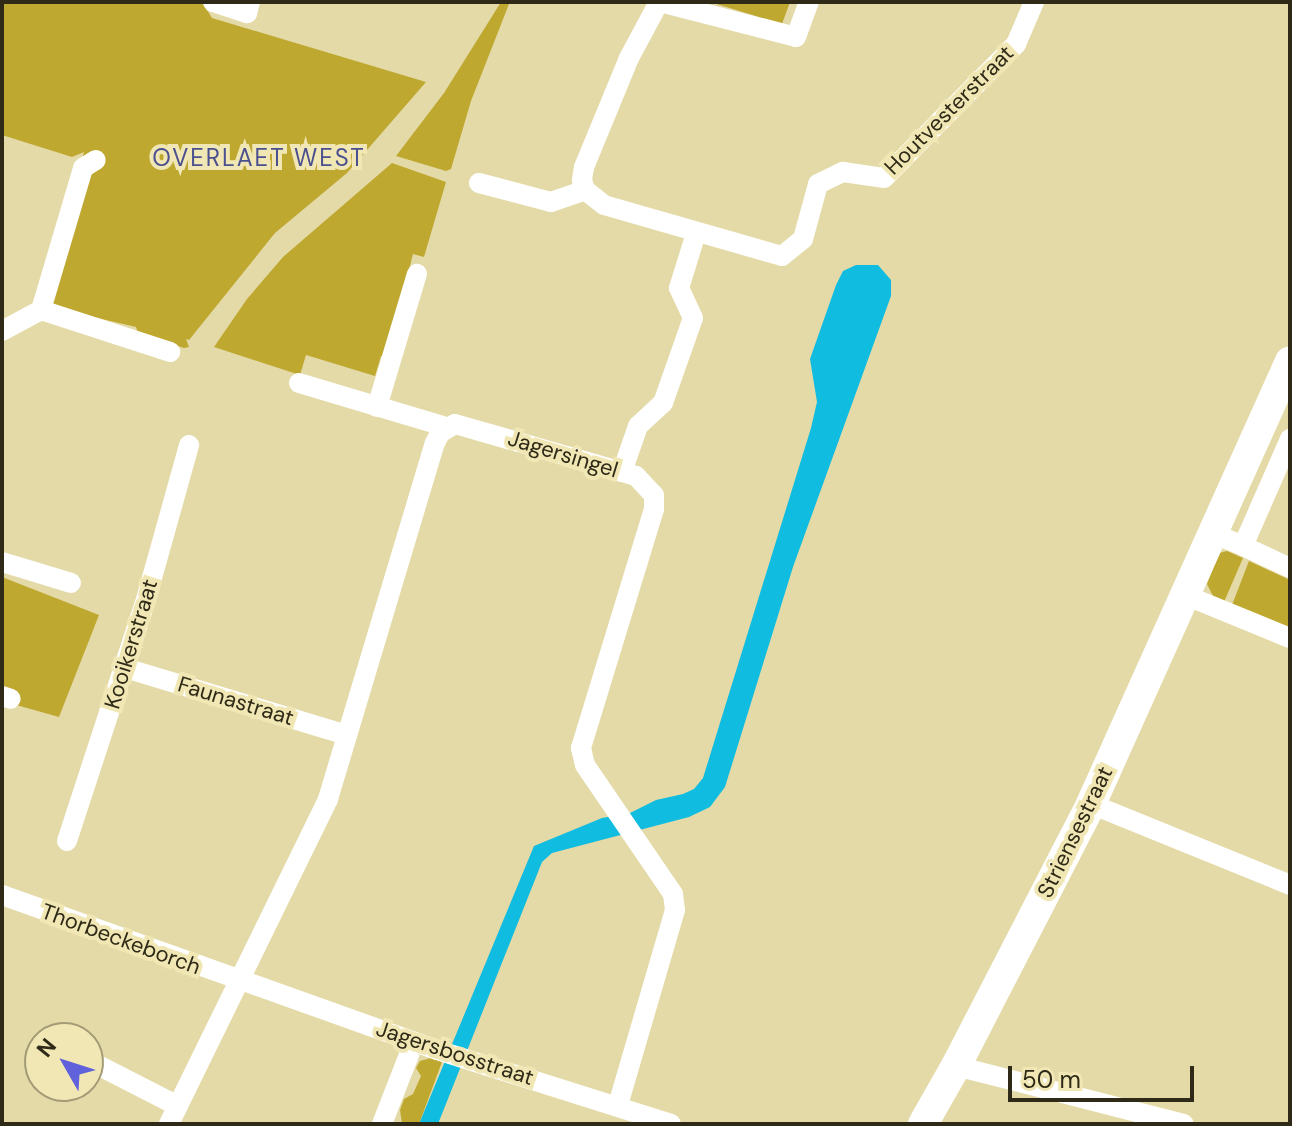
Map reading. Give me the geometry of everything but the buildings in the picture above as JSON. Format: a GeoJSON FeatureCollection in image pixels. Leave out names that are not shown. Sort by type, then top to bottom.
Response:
{"type":"FeatureCollection","features":[{"type":"Feature","properties":{"kind":"street"},"geometry":{"type":"LineString","coordinates":[[213,2],[247,13],[250,2]]}},
{"type":"Feature","properties":{"kind":"street"},"geometry":{"type":"LineString","coordinates":[[622,472],[638,426],[663,403],[693,318],[679,288],[696,233],[592,200],[582,180],[590,153],[629,58],[660,2],[796,37],[809,2]]}},
{"type":"Feature","properties":{"kind":"street","name":"Houtvesterstraat"},"geometry":{"type":"LineString","coordinates":[[696,233],[769,254],[782,256],[793,250],[803,239],[818,184],[829,175],[843,172],[884,178],[1016,44],[1034,2]]}},
{"type":"Feature","properties":{"kind":"street"},"geometry":{"type":"LineString","coordinates":[[2,331],[41,310],[83,168],[96,160]]}},
{"type":"Feature","properties":{"kind":"street"},"geometry":{"type":"LineString","coordinates":[[479,183],[551,202],[585,190]]}},
{"type":"Feature","properties":{"kind":"street"},"geometry":{"type":"LineString","coordinates":[[377,407],[417,274]]}},
{"type":"Feature","properties":{"kind":"street"},"geometry":{"type":"LineString","coordinates":[[41,310],[170,352]]}},
{"type":"Feature","properties":{"kind":"street","name":"Striensestraat"},"geometry":{"type":"LineString","coordinates":[[923,1124],[1091,804],[1290,362]]}},
{"type":"Feature","properties":{"kind":"street","name":"Jagersingel"},"geometry":{"type":"LineString","coordinates":[[299,383],[447,427],[464,424],[622,472],[645,483],[654,495],[654,509],[581,748],[585,765],[673,894],[675,910],[618,1105]]}},
{"type":"Feature","properties":{"kind":"street"},"geometry":{"type":"LineString","coordinates":[[104,1070],[174,1115],[328,799],[435,443],[447,427]]}},
{"type":"Feature","properties":{"kind":"street"},"geometry":{"type":"LineString","coordinates":[[1243,546],[1290,439]]}},
{"type":"Feature","properties":{"kind":"street","name":"Kooikerstraat"},"geometry":{"type":"LineString","coordinates":[[67,841],[125,668],[189,445]]}},
{"type":"Feature","properties":{"kind":"street"},"geometry":{"type":"LineString","coordinates":[[1214,534],[1290,568]]}},
{"type":"Feature","properties":{"kind":"street"},"geometry":{"type":"LineString","coordinates":[[2,562],[71,583]]}},
{"type":"Feature","properties":{"kind":"street"},"geometry":{"type":"LineString","coordinates":[[1185,595],[1290,638]]}},
{"type":"Feature","properties":{"kind":"street","name":"Faunastraat"},"geometry":{"type":"LineString","coordinates":[[125,668],[347,735]]}},
{"type":"Feature","properties":{"kind":"street"},"geometry":{"type":"LineString","coordinates":[[1091,804],[1290,885]]}},
{"type":"Feature","properties":{"kind":"street","name":"Thorbeckeborch"},"geometry":{"type":"LineString","coordinates":[[2,895],[215,973],[241,978]]}},
{"type":"Feature","properties":{"kind":"street","name":"Jagersbosstraat"},"geometry":{"type":"LineString","coordinates":[[241,978],[437,1050],[671,1124]]}},
{"type":"Feature","properties":{"kind":"street"},"geometry":{"type":"LineString","coordinates":[[382,1124],[414,1042]]}},
{"type":"Feature","properties":{"kind":"street"},"geometry":{"type":"LineString","coordinates":[[956,1066],[1184,1124]]}},
{"type":"Feature","properties":{"kind":"shaded area"},"geometry":{"type":"Polygon","coordinates":[[[2,2],[202,2],[212,18],[426,82],[347,173],[275,233],[189,340],[186,339],[189,347],[184,348],[138,333],[136,327],[38,304],[84,152],[72,157],[2,135],[2,2]]]}},
{"type":"Feature","properties":{"kind":"shaded area"},"geometry":{"type":"Polygon","coordinates":[[[501,2],[509,4],[471,101],[451,169],[446,171],[396,156],[444,93],[501,2]]]}},
{"type":"Feature","properties":{"kind":"shaded area"},"geometry":{"type":"Polygon","coordinates":[[[710,2],[790,2],[782,24],[710,2]]]}},
{"type":"Feature","properties":{"kind":"shaded area"},"geometry":{"type":"Polygon","coordinates":[[[392,163],[446,182],[424,257],[413,254],[387,357],[381,356],[375,376],[306,355],[300,375],[214,347],[247,299],[283,257],[392,163]]]}},
{"type":"Feature","properties":{"kind":"shaded area"},"geometry":{"type":"Polygon","coordinates":[[[1227,551],[1243,558],[1224,602],[1214,598],[1207,584],[1219,553],[1227,551]]]}},
{"type":"Feature","properties":{"kind":"shaded area"},"geometry":{"type":"Polygon","coordinates":[[[1249,561],[1290,580],[1290,628],[1232,605],[1249,561]]]}},
{"type":"Feature","properties":{"kind":"shaded area"},"geometry":{"type":"Polygon","coordinates":[[[2,577],[99,615],[59,717],[2,701],[2,577]]]}},
{"type":"Feature","properties":{"kind":"shaded area"},"geometry":{"type":"Polygon","coordinates":[[[431,1058],[442,1062],[419,1124],[402,1124],[400,1110],[404,1099],[413,1094],[421,1076],[416,1068],[420,1061],[431,1058]]]}},
{"type":"Feature","properties":{"kind":"water"},"geometry":{"type":"Polygon","coordinates":[[[856,265],[878,265],[891,280],[891,296],[793,567],[725,787],[710,807],[689,817],[552,853],[542,862],[438,1124],[419,1124],[534,846],[602,818],[630,813],[656,800],[683,794],[694,789],[703,778],[811,428],[817,402],[810,359],[836,285],[843,271],[856,265]]]}},
{"type":"Feature","properties":{"kind":"district","name":"OVERLAET WEST"},"geometry":{"type":"Point","coordinates":[259,158]}}]}
